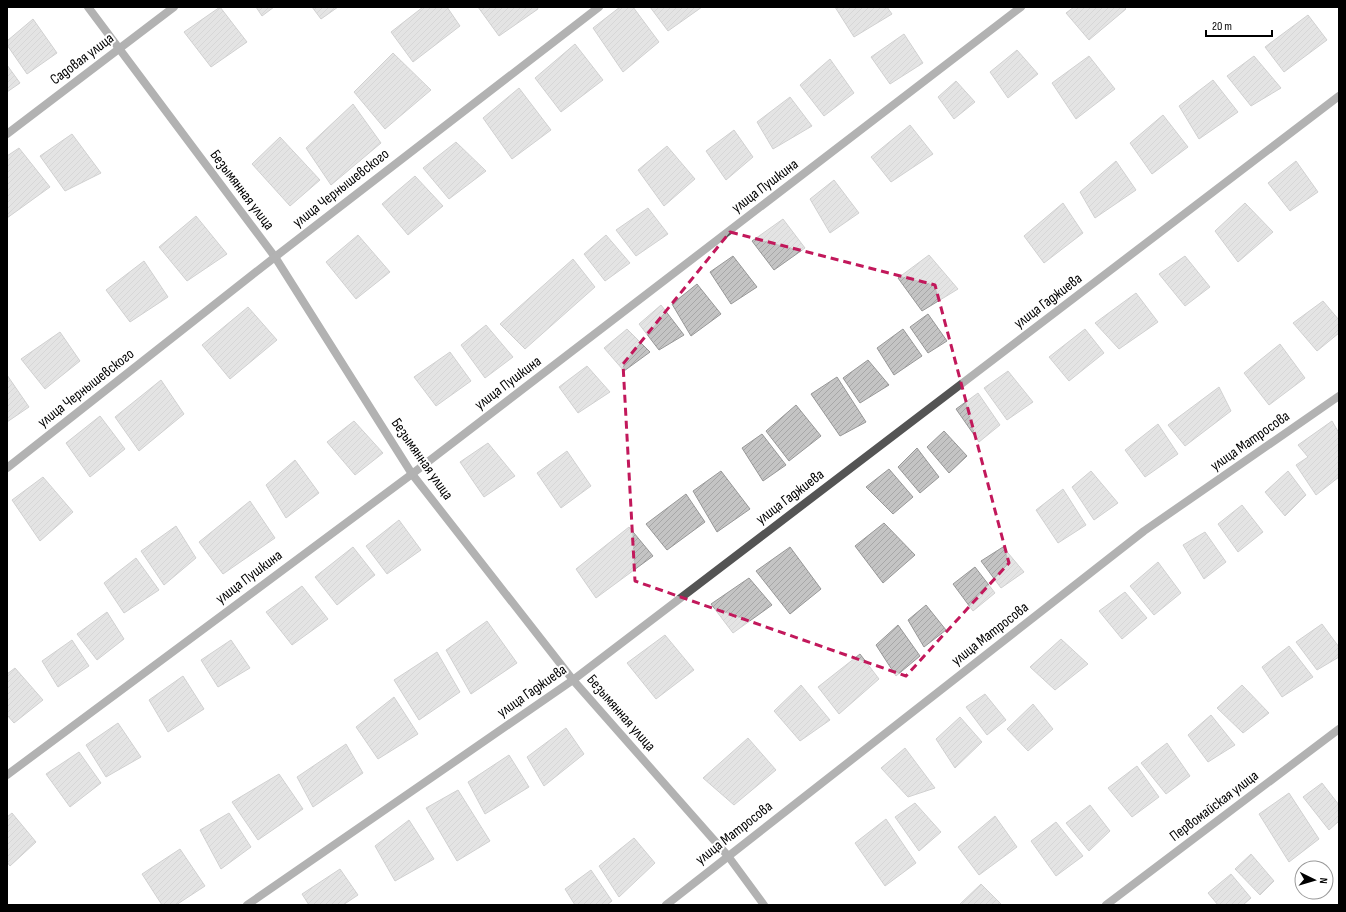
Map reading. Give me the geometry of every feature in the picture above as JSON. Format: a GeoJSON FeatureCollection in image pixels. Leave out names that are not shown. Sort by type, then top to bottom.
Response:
{"type":"FeatureCollection","features":[{"type":"Feature","properties":{"kind":"street","name":"Безымянная улица"},"geometry":{"type":"LineString","coordinates":[[88,7],[275,257],[412,474],[573,680],[728,856],[764,905]]}},
{"type":"Feature","properties":{"kind":"street","name":"Садовая улица"},"geometry":{"type":"LineString","coordinates":[[7,134],[174,7]]}},
{"type":"Feature","properties":{"kind":"street","name":"улица Чернышевского"},"geometry":{"type":"LineString","coordinates":[[7,468],[275,257],[599,7]]}},
{"type":"Feature","properties":{"kind":"street","name":"улица Пушкина"},"geometry":{"type":"LineString","coordinates":[[7,775],[412,474],[1022,7]]}},
{"type":"Feature","properties":{"kind":"street","name":"улица Гаджиева"},"geometry":{"type":"LineString","coordinates":[[247,905],[573,680],[1339,96]]}},
{"type":"Feature","properties":{"kind":"street","name":"улица Матросова"},"geometry":{"type":"LineString","coordinates":[[666,905],[1144,531],[1339,396]]}},
{"type":"Feature","properties":{"kind":"street","name":"Первомайская улица"},"geometry":{"type":"LineString","coordinates":[[1106,905],[1339,729]]}},
{"type":"Feature","properties":{"kind":"highlighted area"},"geometry":{"type":"Polygon","coordinates":[[[730,232],[935,285],[1009,563],[906,676],[635,581],[623,364],[730,232]]]}},
{"type":"Feature","properties":{"kind":"building"},"geometry":{"type":"Polygon","coordinates":[[[220,7],[247,42],[211,67],[184,32],[220,7]]]}},
{"type":"Feature","properties":{"kind":"building"},"geometry":{"type":"Polygon","coordinates":[[[256,7],[274,7],[262,16],[256,7]]]}},
{"type":"Feature","properties":{"kind":"building"},"geometry":{"type":"Polygon","coordinates":[[[312,7],[338,7],[321,19],[312,7]]]}},
{"type":"Feature","properties":{"kind":"building"},"geometry":{"type":"Polygon","coordinates":[[[423,7],[447,7],[460,26],[413,62],[391,32],[423,7]]]}},
{"type":"Feature","properties":{"kind":"building"},"geometry":{"type":"Polygon","coordinates":[[[478,7],[537,7],[538,9],[499,36],[478,7]]]}},
{"type":"Feature","properties":{"kind":"building"},"geometry":{"type":"Polygon","coordinates":[[[620,7],[633,7],[659,42],[623,72],[593,28],[620,7]]]}},
{"type":"Feature","properties":{"kind":"building"},"geometry":{"type":"Polygon","coordinates":[[[650,7],[702,7],[668,31],[650,7]]]}},
{"type":"Feature","properties":{"kind":"building"},"geometry":{"type":"Polygon","coordinates":[[[835,7],[887,7],[892,14],[854,37],[835,7]]]}},
{"type":"Feature","properties":{"kind":"building"},"geometry":{"type":"Polygon","coordinates":[[[1074,7],[1124,7],[1126,9],[1089,40],[1066,13],[1074,7]]]}},
{"type":"Feature","properties":{"kind":"building"},"geometry":{"type":"Polygon","coordinates":[[[1308,15],[1327,40],[1284,72],[1265,47],[1308,15]]]}},
{"type":"Feature","properties":{"kind":"building"},"geometry":{"type":"Polygon","coordinates":[[[33,19],[57,53],[27,74],[7,45],[7,41],[33,19]]]}},
{"type":"Feature","properties":{"kind":"building"},"geometry":{"type":"Polygon","coordinates":[[[904,34],[923,63],[890,84],[871,57],[904,34]]]}},
{"type":"Feature","properties":{"kind":"building"},"geometry":{"type":"Polygon","coordinates":[[[575,44],[603,80],[561,112],[535,78],[575,44]]]}},
{"type":"Feature","properties":{"kind":"building"},"geometry":{"type":"Polygon","coordinates":[[[1017,50],[1038,74],[1008,98],[990,72],[1017,50]]]}},
{"type":"Feature","properties":{"kind":"building"},"geometry":{"type":"Polygon","coordinates":[[[393,53],[431,90],[385,129],[354,92],[393,53]]]}},
{"type":"Feature","properties":{"kind":"building"},"geometry":{"type":"Polygon","coordinates":[[[1089,56],[1115,89],[1076,119],[1052,83],[1089,56]]]}},
{"type":"Feature","properties":{"kind":"building"},"geometry":{"type":"Polygon","coordinates":[[[1254,56],[1281,88],[1251,106],[1227,76],[1254,56]]]}},
{"type":"Feature","properties":{"kind":"building"},"geometry":{"type":"Polygon","coordinates":[[[830,59],[854,93],[824,116],[800,85],[830,59]]]}},
{"type":"Feature","properties":{"kind":"building"},"geometry":{"type":"Polygon","coordinates":[[[7,65],[20,83],[7,92],[7,65]]]}},
{"type":"Feature","properties":{"kind":"building"},"geometry":{"type":"Polygon","coordinates":[[[1213,80],[1238,112],[1199,139],[1179,106],[1213,80]]]}},
{"type":"Feature","properties":{"kind":"building"},"geometry":{"type":"Polygon","coordinates":[[[956,81],[975,102],[954,119],[938,97],[956,81]]]}},
{"type":"Feature","properties":{"kind":"building"},"geometry":{"type":"Polygon","coordinates":[[[519,88],[551,130],[512,159],[483,118],[519,88]]]}},
{"type":"Feature","properties":{"kind":"building"},"geometry":{"type":"Polygon","coordinates":[[[790,97],[812,126],[773,149],[757,122],[790,97]]]}},
{"type":"Feature","properties":{"kind":"building"},"geometry":{"type":"Polygon","coordinates":[[[353,104],[381,143],[331,185],[306,148],[353,104]]]}},
{"type":"Feature","properties":{"kind":"building"},"geometry":{"type":"Polygon","coordinates":[[[1163,115],[1188,147],[1152,174],[1130,143],[1163,115]]]}},
{"type":"Feature","properties":{"kind":"building"},"geometry":{"type":"Polygon","coordinates":[[[910,125],[933,154],[891,182],[871,157],[910,125]]]}},
{"type":"Feature","properties":{"kind":"building"},"geometry":{"type":"Polygon","coordinates":[[[734,130],[753,157],[726,180],[706,151],[734,130]]]}},
{"type":"Feature","properties":{"kind":"building"},"geometry":{"type":"Polygon","coordinates":[[[72,134],[101,173],[65,191],[40,156],[72,134]]]}},
{"type":"Feature","properties":{"kind":"building"},"geometry":{"type":"Polygon","coordinates":[[[280,137],[320,180],[290,206],[252,164],[280,137]]]}},
{"type":"Feature","properties":{"kind":"building"},"geometry":{"type":"Polygon","coordinates":[[[456,142],[486,171],[449,199],[423,168],[456,142]]]}},
{"type":"Feature","properties":{"kind":"building"},"geometry":{"type":"Polygon","coordinates":[[[667,146],[695,179],[664,206],[638,170],[667,146]]]}},
{"type":"Feature","properties":{"kind":"building"},"geometry":{"type":"Polygon","coordinates":[[[19,148],[50,187],[7,218],[7,156],[19,148]]]}},
{"type":"Feature","properties":{"kind":"building"},"geometry":{"type":"Polygon","coordinates":[[[1116,161],[1136,190],[1095,218],[1080,192],[1116,161]]]}},
{"type":"Feature","properties":{"kind":"building"},"geometry":{"type":"Polygon","coordinates":[[[1296,161],[1318,192],[1290,211],[1268,183],[1296,161]]]}},
{"type":"Feature","properties":{"kind":"building"},"geometry":{"type":"Polygon","coordinates":[[[415,176],[443,206],[408,235],[382,204],[415,176]]]}},
{"type":"Feature","properties":{"kind":"building"},"geometry":{"type":"Polygon","coordinates":[[[834,180],[859,213],[830,233],[810,199],[834,180]]]}},
{"type":"Feature","properties":{"kind":"building"},"geometry":{"type":"Polygon","coordinates":[[[1063,203],[1083,233],[1044,263],[1024,236],[1063,203]]]}},
{"type":"Feature","properties":{"kind":"building"},"geometry":{"type":"Polygon","coordinates":[[[1245,203],[1273,232],[1238,262],[1215,231],[1245,203]]]}},
{"type":"Feature","properties":{"kind":"building"},"geometry":{"type":"Polygon","coordinates":[[[648,208],[668,234],[636,256],[616,230],[648,208]]]}},
{"type":"Feature","properties":{"kind":"building"},"geometry":{"type":"Polygon","coordinates":[[[196,216],[227,254],[187,281],[159,247],[196,216]]]}},
{"type":"Feature","properties":{"kind":"building"},"geometry":{"type":"Polygon","coordinates":[[[783,219],[805,248],[774,270],[752,241],[783,219]]]}},
{"type":"Feature","properties":{"kind":"building"},"geometry":{"type":"Polygon","coordinates":[[[358,235],[390,272],[356,299],[326,262],[358,235]]]}},
{"type":"Feature","properties":{"kind":"building"},"geometry":{"type":"Polygon","coordinates":[[[606,235],[630,263],[605,281],[584,254],[606,235]]]}},
{"type":"Feature","properties":{"kind":"building"},"geometry":{"type":"Polygon","coordinates":[[[929,255],[958,289],[922,311],[898,278],[929,255]]]}},
{"type":"Feature","properties":{"kind":"building"},"geometry":{"type":"Polygon","coordinates":[[[733,256],[757,287],[731,304],[710,272],[733,256]]]}},
{"type":"Feature","properties":{"kind":"building"},"geometry":{"type":"Polygon","coordinates":[[[1185,256],[1210,287],[1185,306],[1159,274],[1185,256]]]}},
{"type":"Feature","properties":{"kind":"building"},"geometry":{"type":"Polygon","coordinates":[[[573,259],[595,287],[525,349],[500,324],[573,259]]]}},
{"type":"Feature","properties":{"kind":"building"},"geometry":{"type":"Polygon","coordinates":[[[144,261],[168,297],[130,322],[106,290],[144,261]]]}},
{"type":"Feature","properties":{"kind":"building"},"geometry":{"type":"Polygon","coordinates":[[[697,284],[721,314],[691,336],[672,304],[697,284]]]}},
{"type":"Feature","properties":{"kind":"building"},"geometry":{"type":"Polygon","coordinates":[[[1136,293],[1158,322],[1119,349],[1095,323],[1136,293]]]}},
{"type":"Feature","properties":{"kind":"building"},"geometry":{"type":"Polygon","coordinates":[[[1323,301],[1339,320],[1339,333],[1317,351],[1293,323],[1323,301]]]}},
{"type":"Feature","properties":{"kind":"building"},"geometry":{"type":"Polygon","coordinates":[[[661,305],[684,335],[659,350],[639,324],[661,305]]]}},
{"type":"Feature","properties":{"kind":"building"},"geometry":{"type":"Polygon","coordinates":[[[248,307],[277,340],[230,379],[202,345],[248,307]]]}},
{"type":"Feature","properties":{"kind":"building"},"geometry":{"type":"Polygon","coordinates":[[[928,314],[947,341],[928,353],[910,327],[928,314]]]}},
{"type":"Feature","properties":{"kind":"building"},"geometry":{"type":"Polygon","coordinates":[[[486,325],[513,357],[485,378],[461,345],[486,325]]]}},
{"type":"Feature","properties":{"kind":"building"},"geometry":{"type":"Polygon","coordinates":[[[627,329],[650,352],[624,371],[604,348],[627,329]]]}},
{"type":"Feature","properties":{"kind":"building"},"geometry":{"type":"Polygon","coordinates":[[[903,329],[922,356],[894,375],[877,348],[903,329]]]}},
{"type":"Feature","properties":{"kind":"building"},"geometry":{"type":"Polygon","coordinates":[[[1085,329],[1104,353],[1069,381],[1049,357],[1085,329]]]}},
{"type":"Feature","properties":{"kind":"building"},"geometry":{"type":"Polygon","coordinates":[[[60,332],[80,361],[45,389],[21,359],[60,332]]]}},
{"type":"Feature","properties":{"kind":"building"},"geometry":{"type":"Polygon","coordinates":[[[1280,344],[1305,378],[1269,405],[1244,373],[1280,344]]]}},
{"type":"Feature","properties":{"kind":"building"},"geometry":{"type":"Polygon","coordinates":[[[450,352],[471,381],[436,406],[414,377],[450,352]]]}},
{"type":"Feature","properties":{"kind":"building"},"geometry":{"type":"Polygon","coordinates":[[[868,360],[889,385],[860,403],[843,378],[868,360]]]}},
{"type":"Feature","properties":{"kind":"building"},"geometry":{"type":"Polygon","coordinates":[[[587,366],[610,392],[578,413],[559,387],[587,366]]]}},
{"type":"Feature","properties":{"kind":"building"},"geometry":{"type":"Polygon","coordinates":[[[1008,371],[1033,402],[1007,420],[984,388],[1008,371]]]}},
{"type":"Feature","properties":{"kind":"building"},"geometry":{"type":"Polygon","coordinates":[[[7,375],[29,407],[7,422],[7,375]]]}},
{"type":"Feature","properties":{"kind":"building"},"geometry":{"type":"Polygon","coordinates":[[[837,377],[866,422],[840,436],[811,394],[837,377]]]}},
{"type":"Feature","properties":{"kind":"building"},"geometry":{"type":"Polygon","coordinates":[[[161,380],[184,414],[139,451],[115,417],[161,380]]]}},
{"type":"Feature","properties":{"kind":"building"},"geometry":{"type":"Polygon","coordinates":[[[1219,387],[1231,411],[1185,446],[1168,425],[1219,387]]]}},
{"type":"Feature","properties":{"kind":"building"},"geometry":{"type":"Polygon","coordinates":[[[978,393],[1000,425],[979,442],[956,409],[978,393]]]}},
{"type":"Feature","properties":{"kind":"building"},"geometry":{"type":"Polygon","coordinates":[[[796,405],[821,436],[789,461],[766,431],[796,405]]]}},
{"type":"Feature","properties":{"kind":"building"},"geometry":{"type":"Polygon","coordinates":[[[100,416],[125,449],[90,477],[66,443],[100,416]]]}},
{"type":"Feature","properties":{"kind":"building"},"geometry":{"type":"Polygon","coordinates":[[[354,421],[383,453],[355,475],[327,442],[354,421]]]}},
{"type":"Feature","properties":{"kind":"building"},"geometry":{"type":"Polygon","coordinates":[[[1332,421],[1339,433],[1339,477],[1316,495],[1296,465],[1308,457],[1298,445],[1332,421]]]}},
{"type":"Feature","properties":{"kind":"building"},"geometry":{"type":"Polygon","coordinates":[[[1158,424],[1178,454],[1145,477],[1125,450],[1158,424]]]}},
{"type":"Feature","properties":{"kind":"building"},"geometry":{"type":"Polygon","coordinates":[[[944,431],[967,456],[949,473],[927,447],[944,431]]]}},
{"type":"Feature","properties":{"kind":"building"},"geometry":{"type":"Polygon","coordinates":[[[762,434],[786,465],[763,481],[742,448],[762,434]]]}},
{"type":"Feature","properties":{"kind":"building"},"geometry":{"type":"Polygon","coordinates":[[[488,443],[515,476],[484,497],[460,462],[488,443]]]}},
{"type":"Feature","properties":{"kind":"building"},"geometry":{"type":"Polygon","coordinates":[[[917,448],[939,477],[920,493],[898,467],[917,448]]]}},
{"type":"Feature","properties":{"kind":"building"},"geometry":{"type":"Polygon","coordinates":[[[567,451],[591,486],[561,508],[537,473],[567,451]]]}},
{"type":"Feature","properties":{"kind":"building"},"geometry":{"type":"Polygon","coordinates":[[[295,460],[319,493],[286,518],[266,485],[295,460]]]}},
{"type":"Feature","properties":{"kind":"building"},"geometry":{"type":"Polygon","coordinates":[[[889,469],[913,497],[893,514],[866,487],[889,469]]]}},
{"type":"Feature","properties":{"kind":"building"},"geometry":{"type":"Polygon","coordinates":[[[721,471],[750,509],[717,532],[693,491],[721,471]]]}},
{"type":"Feature","properties":{"kind":"building"},"geometry":{"type":"Polygon","coordinates":[[[1091,471],[1118,503],[1094,520],[1072,487],[1091,471]]]}},
{"type":"Feature","properties":{"kind":"building"},"geometry":{"type":"Polygon","coordinates":[[[1288,471],[1306,495],[1285,516],[1265,492],[1288,471]]]}},
{"type":"Feature","properties":{"kind":"building"},"geometry":{"type":"Polygon","coordinates":[[[43,477],[73,512],[40,541],[12,500],[43,477]]]}},
{"type":"Feature","properties":{"kind":"building"},"geometry":{"type":"Polygon","coordinates":[[[1063,489],[1086,525],[1058,543],[1036,510],[1063,489]]]}},
{"type":"Feature","properties":{"kind":"building"},"geometry":{"type":"Polygon","coordinates":[[[686,494],[705,522],[667,550],[646,524],[686,494]]]}},
{"type":"Feature","properties":{"kind":"building"},"geometry":{"type":"Polygon","coordinates":[[[250,501],[275,538],[223,574],[199,542],[250,501]]]}},
{"type":"Feature","properties":{"kind":"building"},"geometry":{"type":"Polygon","coordinates":[[[1242,505],[1263,532],[1238,552],[1218,524],[1242,505]]]}},
{"type":"Feature","properties":{"kind":"building"},"geometry":{"type":"Polygon","coordinates":[[[399,520],[421,550],[387,574],[366,546],[399,520]]]}},
{"type":"Feature","properties":{"kind":"building"},"geometry":{"type":"Polygon","coordinates":[[[884,523],[915,555],[883,583],[855,546],[884,523]]]}},
{"type":"Feature","properties":{"kind":"building"},"geometry":{"type":"Polygon","coordinates":[[[176,526],[196,558],[164,585],[141,551],[176,526]]]}},
{"type":"Feature","properties":{"kind":"building"},"geometry":{"type":"Polygon","coordinates":[[[629,527],[653,556],[596,598],[576,569],[629,527]]]}},
{"type":"Feature","properties":{"kind":"building"},"geometry":{"type":"Polygon","coordinates":[[[1205,532],[1226,562],[1204,579],[1183,545],[1205,532]]]}},
{"type":"Feature","properties":{"kind":"building"},"geometry":{"type":"Polygon","coordinates":[[[353,547],[375,575],[337,605],[315,577],[353,547]]]}},
{"type":"Feature","properties":{"kind":"building"},"geometry":{"type":"Polygon","coordinates":[[[790,547],[821,589],[790,614],[756,571],[790,547]]]}},
{"type":"Feature","properties":{"kind":"building"},"geometry":{"type":"Polygon","coordinates":[[[1003,547],[1024,572],[1001,588],[981,561],[1003,547]]]}},
{"type":"Feature","properties":{"kind":"building"},"geometry":{"type":"Polygon","coordinates":[[[136,558],[159,590],[124,613],[104,583],[136,558]]]}},
{"type":"Feature","properties":{"kind":"building"},"geometry":{"type":"Polygon","coordinates":[[[1158,562],[1181,593],[1154,615],[1130,586],[1158,562]]]}},
{"type":"Feature","properties":{"kind":"building"},"geometry":{"type":"Polygon","coordinates":[[[975,567],[995,593],[973,611],[953,584],[975,567]]]}},
{"type":"Feature","properties":{"kind":"building"},"geometry":{"type":"Polygon","coordinates":[[[749,578],[772,605],[733,633],[711,604],[749,578]]]}},
{"type":"Feature","properties":{"kind":"building"},"geometry":{"type":"Polygon","coordinates":[[[302,586],[328,619],[292,645],[266,612],[302,586]]]}},
{"type":"Feature","properties":{"kind":"building"},"geometry":{"type":"Polygon","coordinates":[[[1125,592],[1147,618],[1122,639],[1099,611],[1125,592]]]}},
{"type":"Feature","properties":{"kind":"building"},"geometry":{"type":"Polygon","coordinates":[[[926,605],[946,630],[924,647],[908,620],[926,605]]]}},
{"type":"Feature","properties":{"kind":"building"},"geometry":{"type":"Polygon","coordinates":[[[107,612],[124,639],[97,660],[77,634],[107,612]]]}},
{"type":"Feature","properties":{"kind":"building"},"geometry":{"type":"Polygon","coordinates":[[[487,621],[517,663],[471,694],[446,650],[487,621]]]}},
{"type":"Feature","properties":{"kind":"building"},"geometry":{"type":"Polygon","coordinates":[[[1322,624],[1339,647],[1339,657],[1317,670],[1296,642],[1322,624]]]}},
{"type":"Feature","properties":{"kind":"building"},"geometry":{"type":"Polygon","coordinates":[[[898,625],[920,656],[896,676],[876,645],[898,625]]]}},
{"type":"Feature","properties":{"kind":"building"},"geometry":{"type":"Polygon","coordinates":[[[665,635],[694,670],[656,699],[627,663],[665,635]]]}},
{"type":"Feature","properties":{"kind":"building"},"geometry":{"type":"Polygon","coordinates":[[[1061,639],[1088,664],[1055,690],[1030,667],[1061,639]]]}},
{"type":"Feature","properties":{"kind":"building"},"geometry":{"type":"Polygon","coordinates":[[[72,640],[89,666],[58,687],[42,661],[72,640]]]}},
{"type":"Feature","properties":{"kind":"building"},"geometry":{"type":"Polygon","coordinates":[[[231,640],[250,668],[218,687],[201,660],[231,640]]]}},
{"type":"Feature","properties":{"kind":"building"},"geometry":{"type":"Polygon","coordinates":[[[1289,646],[1313,677],[1282,697],[1262,667],[1289,646]]]}},
{"type":"Feature","properties":{"kind":"building"},"geometry":{"type":"Polygon","coordinates":[[[437,652],[460,692],[419,720],[394,680],[437,652]]]}},
{"type":"Feature","properties":{"kind":"building"},"geometry":{"type":"Polygon","coordinates":[[[860,654],[879,679],[839,714],[818,687],[860,654]]]}},
{"type":"Feature","properties":{"kind":"building"},"geometry":{"type":"Polygon","coordinates":[[[15,668],[43,700],[14,723],[7,715],[7,674],[15,668]]]}},
{"type":"Feature","properties":{"kind":"building"},"geometry":{"type":"Polygon","coordinates":[[[183,676],[204,709],[168,732],[149,700],[183,676]]]}},
{"type":"Feature","properties":{"kind":"building"},"geometry":{"type":"Polygon","coordinates":[[[801,685],[830,720],[800,741],[774,711],[801,685]]]}},
{"type":"Feature","properties":{"kind":"building"},"geometry":{"type":"Polygon","coordinates":[[[1242,685],[1269,713],[1243,733],[1217,708],[1242,685]]]}},
{"type":"Feature","properties":{"kind":"building"},"geometry":{"type":"Polygon","coordinates":[[[985,694],[1006,720],[987,735],[966,707],[985,694]]]}},
{"type":"Feature","properties":{"kind":"building"},"geometry":{"type":"Polygon","coordinates":[[[394,697],[418,734],[378,759],[356,727],[394,697]]]}},
{"type":"Feature","properties":{"kind":"building"},"geometry":{"type":"Polygon","coordinates":[[[1033,704],[1053,729],[1028,751],[1007,729],[1033,704]]]}},
{"type":"Feature","properties":{"kind":"building"},"geometry":{"type":"Polygon","coordinates":[[[1211,715],[1235,745],[1208,762],[1188,735],[1211,715]]]}},
{"type":"Feature","properties":{"kind":"building"},"geometry":{"type":"Polygon","coordinates":[[[960,717],[982,742],[955,768],[936,739],[960,717]]]}},
{"type":"Feature","properties":{"kind":"building"},"geometry":{"type":"Polygon","coordinates":[[[118,723],[141,757],[106,777],[86,745],[118,723]]]}},
{"type":"Feature","properties":{"kind":"building"},"geometry":{"type":"Polygon","coordinates":[[[566,728],[584,754],[544,786],[527,757],[566,728]]]}},
{"type":"Feature","properties":{"kind":"building"},"geometry":{"type":"Polygon","coordinates":[[[748,738],[776,770],[734,805],[703,778],[748,738]]]}},
{"type":"Feature","properties":{"kind":"building"},"geometry":{"type":"Polygon","coordinates":[[[1167,743],[1190,776],[1166,794],[1141,763],[1167,743]]]}},
{"type":"Feature","properties":{"kind":"building"},"geometry":{"type":"Polygon","coordinates":[[[346,744],[363,773],[313,807],[297,777],[346,744]]]}},
{"type":"Feature","properties":{"kind":"building"},"geometry":{"type":"Polygon","coordinates":[[[905,748],[935,788],[908,797],[881,768],[905,748]]]}},
{"type":"Feature","properties":{"kind":"building"},"geometry":{"type":"Polygon","coordinates":[[[79,752],[101,783],[70,807],[46,774],[79,752]]]}},
{"type":"Feature","properties":{"kind":"building"},"geometry":{"type":"Polygon","coordinates":[[[509,755],[529,787],[485,814],[468,782],[509,755]]]}},
{"type":"Feature","properties":{"kind":"building"},"geometry":{"type":"Polygon","coordinates":[[[1137,766],[1159,797],[1132,817],[1108,788],[1137,766]]]}},
{"type":"Feature","properties":{"kind":"building"},"geometry":{"type":"Polygon","coordinates":[[[279,774],[303,809],[258,840],[232,802],[279,774]]]}},
{"type":"Feature","properties":{"kind":"building"},"geometry":{"type":"Polygon","coordinates":[[[1322,783],[1339,805],[1339,821],[1329,830],[1303,797],[1322,783]]]}},
{"type":"Feature","properties":{"kind":"building"},"geometry":{"type":"Polygon","coordinates":[[[458,790],[490,841],[457,861],[426,808],[458,790]]]}},
{"type":"Feature","properties":{"kind":"building"},"geometry":{"type":"Polygon","coordinates":[[[1289,793],[1319,839],[1289,862],[1259,814],[1289,793]]]}},
{"type":"Feature","properties":{"kind":"building"},"geometry":{"type":"Polygon","coordinates":[[[915,803],[941,832],[919,851],[895,817],[915,803]]]}},
{"type":"Feature","properties":{"kind":"building"},"geometry":{"type":"Polygon","coordinates":[[[1090,805],[1110,831],[1089,851],[1066,823],[1090,805]]]}},
{"type":"Feature","properties":{"kind":"building"},"geometry":{"type":"Polygon","coordinates":[[[12,813],[36,842],[10,866],[7,862],[7,817],[12,813]]]}},
{"type":"Feature","properties":{"kind":"building"},"geometry":{"type":"Polygon","coordinates":[[[229,813],[251,847],[221,869],[200,830],[229,813]]]}},
{"type":"Feature","properties":{"kind":"building"},"geometry":{"type":"Polygon","coordinates":[[[995,816],[1017,847],[979,875],[958,847],[995,816]]]}},
{"type":"Feature","properties":{"kind":"building"},"geometry":{"type":"Polygon","coordinates":[[[886,819],[916,863],[885,886],[855,843],[886,819]]]}},
{"type":"Feature","properties":{"kind":"building"},"geometry":{"type":"Polygon","coordinates":[[[409,820],[434,859],[395,881],[375,846],[409,820]]]}},
{"type":"Feature","properties":{"kind":"building"},"geometry":{"type":"Polygon","coordinates":[[[1056,822],[1083,856],[1056,876],[1031,841],[1056,822]]]}},
{"type":"Feature","properties":{"kind":"building"},"geometry":{"type":"Polygon","coordinates":[[[634,838],[655,863],[619,897],[599,866],[634,838]]]}},
{"type":"Feature","properties":{"kind":"building"},"geometry":{"type":"Polygon","coordinates":[[[180,849],[205,886],[176,905],[162,905],[142,874],[180,849]]]}},
{"type":"Feature","properties":{"kind":"building"},"geometry":{"type":"Polygon","coordinates":[[[1251,854],[1274,881],[1260,895],[1235,869],[1251,854]]]}},
{"type":"Feature","properties":{"kind":"building"},"geometry":{"type":"Polygon","coordinates":[[[340,869],[358,895],[343,905],[309,905],[302,894],[340,869]]]}},
{"type":"Feature","properties":{"kind":"building"},"geometry":{"type":"Polygon","coordinates":[[[591,870],[612,901],[607,905],[575,905],[565,889],[591,870]]]}},
{"type":"Feature","properties":{"kind":"building"},"geometry":{"type":"Polygon","coordinates":[[[1231,874],[1251,898],[1243,905],[1218,905],[1208,893],[1231,874]]]}},
{"type":"Feature","properties":{"kind":"building"},"geometry":{"type":"Polygon","coordinates":[[[981,884],[1002,905],[959,905],[981,884]]]}}]}
